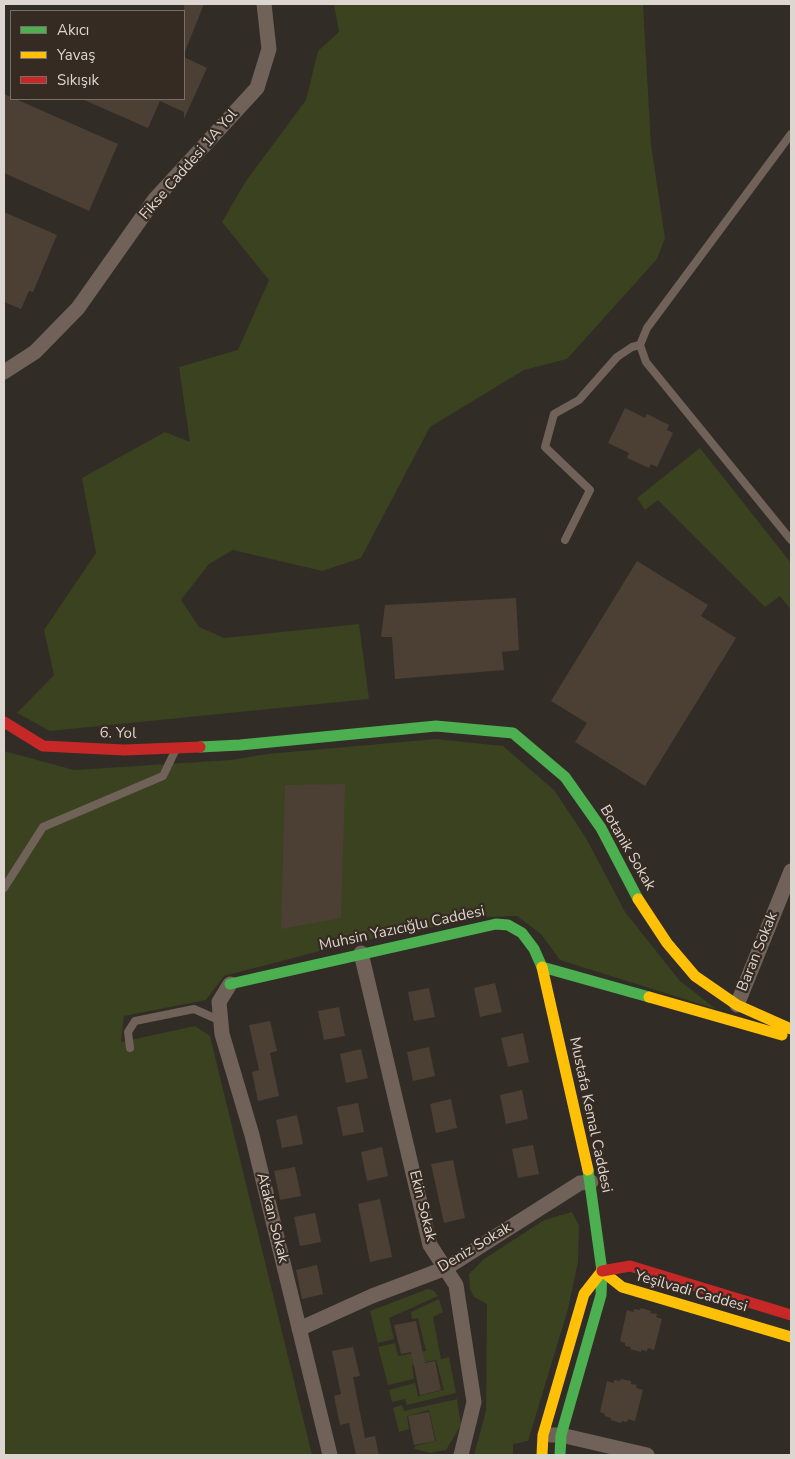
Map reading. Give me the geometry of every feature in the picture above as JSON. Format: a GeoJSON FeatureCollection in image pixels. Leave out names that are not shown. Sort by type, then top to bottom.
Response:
{"type":"FeatureCollection","features":[{"type":"Feature","properties":{"kind":"street","name":"Fikse Caddesi 1A Yol"},"geometry":{"type":"LineString","coordinates":[[4,372],[35,352],[78,308],[155,199],[257,88],[269,49],[264,4]]}},
{"type":"Feature","properties":{"kind":"street","name":"6. Yol"},"geometry":{"type":"LineString","coordinates":[[4,722],[43,746],[124,750],[240,745]]}},
{"type":"Feature","properties":{"kind":"street","name":"Botanik Sokak"},"geometry":{"type":"LineString","coordinates":[[240,745],[436,726],[513,733],[565,778],[601,828],[638,899],[667,943],[695,976],[736,1005],[791,1029]]}},
{"type":"Feature","properties":{"kind":"street","name":"Baran Sokak"},"geometry":{"type":"LineString","coordinates":[[736,1005],[791,871]]}},
{"type":"Feature","properties":{"kind":"street","name":"Muhsin Yazıcığlu Caddesi"},"geometry":{"type":"LineString","coordinates":[[230,984],[496,924],[508,925],[522,933],[534,949],[542,968]]}},
{"type":"Feature","properties":{"kind":"street","name":"Ekin Sokak"},"geometry":{"type":"LineString","coordinates":[[361,953],[430,1245],[456,1285],[474,1402],[461,1455]]}},
{"type":"Feature","properties":{"kind":"street"},"geometry":{"type":"LineString","coordinates":[[542,968],[791,1038]]}},
{"type":"Feature","properties":{"kind":"street","name":"Mustafa Kemal Caddesi"},"geometry":{"type":"LineString","coordinates":[[542,968],[591,1182],[602,1271],[601,1295],[561,1435],[560,1455]]}},
{"type":"Feature","properties":{"kind":"street","name":"Atakan Sokak"},"geometry":{"type":"LineString","coordinates":[[230,984],[219,1002],[222,1034],[252,1135],[330,1455]]}},
{"type":"Feature","properties":{"kind":"street","name":"Deniz Sokak"},"geometry":{"type":"LineString","coordinates":[[299,1329],[372,1296],[446,1268],[580,1183],[591,1182]]}},
{"type":"Feature","properties":{"kind":"street","name":"Yeşilvadi Caddesi"},"geometry":{"type":"LineString","coordinates":[[602,1271],[630,1266],[791,1315]]}},
{"type":"Feature","properties":{"kind":"street"},"geometry":{"type":"LineString","coordinates":[[542,1455],[543,1435],[584,1294],[602,1271]]}},
{"type":"Feature","properties":{"kind":"street","name":"Yeşilvadi Caddesi"},"geometry":{"type":"LineString","coordinates":[[602,1271],[622,1287],[791,1337]]}},
{"type":"Feature","properties":{"kind":"street"},"geometry":{"type":"LineString","coordinates":[[543,1435],[561,1435],[646,1455]]}},
{"type":"Feature","properties":{"kind":"lane"},"geometry":{"type":"LineString","coordinates":[[791,134],[648,328],[640,346],[646,362],[791,540]]}},
{"type":"Feature","properties":{"kind":"lane"},"geometry":{"type":"LineString","coordinates":[[565,540],[590,490],[544,448],[554,414],[579,400],[617,357],[632,347],[640,346]]}},
{"type":"Feature","properties":{"kind":"lane"},"geometry":{"type":"LineString","coordinates":[[4,888],[43,827],[163,776],[177,748]]}},
{"type":"Feature","properties":{"kind":"lane"},"geometry":{"type":"LineString","coordinates":[[130,1048],[128,1032],[135,1021],[194,1010],[221,1021]]}},
{"type":"Feature","properties":{"kind":"green space"},"geometry":{"type":"Polygon","coordinates":[[[334,4],[643,4],[651,145],[665,238],[657,259],[567,359],[524,370],[430,427],[361,558],[322,571],[233,550],[209,564],[181,600],[199,627],[224,638],[359,624],[369,699],[50,731],[17,713],[54,675],[44,630],[96,553],[82,478],[165,432],[190,442],[179,367],[238,350],[269,280],[222,222],[246,181],[306,100],[318,51],[339,32],[334,4]]]}},
{"type":"Feature","properties":{"kind":"green space"},"geometry":{"type":"Polygon","coordinates":[[[700,448],[791,563],[791,610],[780,596],[765,607],[658,500],[645,510],[637,498],[700,448]]]}},
{"type":"Feature","properties":{"kind":"green space"},"geometry":{"type":"Polygon","coordinates":[[[436,739],[503,746],[554,790],[586,838],[625,912],[680,981],[716,1009],[560,960],[541,934],[517,916],[484,917],[343,945],[224,976],[206,1000],[124,1016],[121,1042],[195,1026],[210,1036],[312,1455],[4,1455],[4,751],[74,770],[231,760],[267,754],[436,739]]]}},
{"type":"Feature","properties":{"kind":"green space"},"geometry":{"type":"Polygon","coordinates":[[[572,1212],[579,1226],[578,1262],[568,1309],[528,1441],[513,1444],[513,1455],[474,1455],[486,1411],[487,1304],[474,1297],[470,1289],[469,1274],[484,1259],[544,1220],[572,1212]]]}},
{"type":"Feature","properties":{"kind":"green space"},"geometry":{"type":"Polygon","coordinates":[[[428,1289],[434,1291],[438,1296],[389,1318],[394,1339],[378,1343],[370,1311],[428,1289]]]}},
{"type":"Feature","properties":{"kind":"green space"},"geometry":{"type":"Polygon","coordinates":[[[439,1299],[443,1312],[433,1317],[441,1359],[449,1357],[456,1393],[407,1405],[405,1399],[392,1402],[389,1390],[415,1383],[418,1396],[444,1390],[436,1360],[412,1365],[414,1379],[388,1385],[378,1347],[395,1343],[398,1356],[426,1351],[418,1318],[412,1319],[411,1312],[439,1299]]]}},
{"type":"Feature","properties":{"kind":"green space"},"geometry":{"type":"Polygon","coordinates":[[[457,1399],[461,1425],[446,1450],[430,1453],[415,1449],[415,1446],[436,1441],[429,1410],[407,1416],[409,1429],[399,1432],[393,1408],[402,1405],[404,1411],[457,1399]]]}},
{"type":"Feature","properties":{"kind":"building"},"geometry":{"type":"Polygon","coordinates":[[[184,4],[204,4],[185,52],[185,10],[184,4]]]}},
{"type":"Feature","properties":{"kind":"building"},"geometry":{"type":"Polygon","coordinates":[[[185,57],[207,68],[184,119],[184,112],[160,101],[148,128],[84,100],[185,100],[185,57]]]}},
{"type":"Feature","properties":{"kind":"building"},"geometry":{"type":"Polygon","coordinates":[[[4,94],[10,97],[10,100],[18,100],[118,144],[89,211],[4,173],[4,94]]]}},
{"type":"Feature","properties":{"kind":"building"},"geometry":{"type":"Polygon","coordinates":[[[4,212],[57,235],[33,292],[29,291],[21,309],[4,302],[4,212]]]}},
{"type":"Feature","properties":{"kind":"building"},"geometry":{"type":"Polygon","coordinates":[[[625,408],[645,418],[647,414],[669,425],[667,430],[673,433],[657,467],[651,464],[649,468],[627,458],[629,453],[608,443],[625,408]]]}},
{"type":"Feature","properties":{"kind":"building"},"geometry":{"type":"Polygon","coordinates":[[[637,561],[708,605],[701,616],[736,638],[645,786],[575,742],[587,723],[551,701],[637,561]]]}},
{"type":"Feature","properties":{"kind":"building"},"geometry":{"type":"Polygon","coordinates":[[[516,598],[519,650],[502,652],[504,670],[395,679],[392,637],[381,637],[385,605],[516,598]]]}},
{"type":"Feature","properties":{"kind":"building"},"geometry":{"type":"Polygon","coordinates":[[[345,784],[341,918],[281,929],[285,785],[345,784]]]}},
{"type":"Feature","properties":{"kind":"building"},"geometry":{"type":"Polygon","coordinates":[[[495,983],[502,1012],[480,1017],[474,988],[495,983]]]}},
{"type":"Feature","properties":{"kind":"building"},"geometry":{"type":"Polygon","coordinates":[[[429,988],[435,1017],[414,1021],[408,992],[429,988]]]}},
{"type":"Feature","properties":{"kind":"building"},"geometry":{"type":"Polygon","coordinates":[[[339,1007],[345,1036],[324,1040],[318,1011],[339,1007]]]}},
{"type":"Feature","properties":{"kind":"building"},"geometry":{"type":"Polygon","coordinates":[[[270,1021],[277,1051],[270,1053],[279,1096],[258,1101],[252,1072],[259,1070],[249,1025],[270,1021]]]}},
{"type":"Feature","properties":{"kind":"building"},"geometry":{"type":"Polygon","coordinates":[[[523,1033],[529,1062],[508,1067],[501,1038],[523,1033]]]}},
{"type":"Feature","properties":{"kind":"building"},"geometry":{"type":"Polygon","coordinates":[[[429,1047],[435,1076],[413,1081],[407,1052],[429,1047]]]}},
{"type":"Feature","properties":{"kind":"building"},"geometry":{"type":"Polygon","coordinates":[[[361,1049],[368,1078],[346,1083],[340,1054],[361,1049]]]}},
{"type":"Feature","properties":{"kind":"building"},"geometry":{"type":"Polygon","coordinates":[[[522,1090],[528,1119],[506,1124],[500,1095],[522,1090]]]}},
{"type":"Feature","properties":{"kind":"building"},"geometry":{"type":"Polygon","coordinates":[[[451,1099],[457,1128],[436,1133],[430,1104],[451,1099]]]}},
{"type":"Feature","properties":{"kind":"building"},"geometry":{"type":"Polygon","coordinates":[[[358,1103],[364,1132],[343,1136],[337,1107],[358,1103]]]}},
{"type":"Feature","properties":{"kind":"building"},"geometry":{"type":"Polygon","coordinates":[[[297,1115],[303,1144],[282,1148],[276,1120],[297,1115]]]}},
{"type":"Feature","properties":{"kind":"building"},"geometry":{"type":"Polygon","coordinates":[[[533,1145],[539,1174],[518,1178],[512,1149],[533,1145]]]}},
{"type":"Feature","properties":{"kind":"building"},"geometry":{"type":"Polygon","coordinates":[[[382,1147],[388,1176],[367,1181],[361,1152],[382,1147]]]}},
{"type":"Feature","properties":{"kind":"building"},"geometry":{"type":"Polygon","coordinates":[[[453,1160],[465,1218],[444,1223],[431,1164],[453,1160]]]}},
{"type":"Feature","properties":{"kind":"building"},"geometry":{"type":"Polygon","coordinates":[[[295,1167],[301,1196],[280,1200],[274,1171],[295,1167]]]}},
{"type":"Feature","properties":{"kind":"building"},"geometry":{"type":"Polygon","coordinates":[[[380,1199],[392,1257],[370,1262],[358,1204],[380,1199]]]}},
{"type":"Feature","properties":{"kind":"building"},"geometry":{"type":"Polygon","coordinates":[[[315,1213],[321,1242],[300,1246],[294,1217],[315,1213]]]}},
{"type":"Feature","properties":{"kind":"building"},"geometry":{"type":"Polygon","coordinates":[[[317,1265],[323,1294],[302,1299],[296,1270],[317,1265]]]}},
{"type":"Feature","properties":{"kind":"building"},"geometry":{"type":"Polygon","coordinates":[[[641,1308],[651,1311],[650,1313],[657,1314],[656,1317],[662,1319],[654,1350],[648,1348],[647,1351],[641,1350],[641,1352],[630,1349],[631,1347],[625,1346],[625,1343],[620,1341],[627,1310],[633,1312],[634,1309],[640,1310],[641,1308]]]}},
{"type":"Feature","properties":{"kind":"building"},"geometry":{"type":"Polygon","coordinates":[[[416,1321],[425,1363],[435,1361],[441,1390],[420,1395],[411,1352],[401,1354],[394,1325],[416,1321]]]}},
{"type":"Feature","properties":{"kind":"building"},"geometry":{"type":"Polygon","coordinates":[[[353,1347],[360,1376],[353,1377],[365,1438],[375,1436],[379,1455],[356,1455],[349,1423],[340,1425],[334,1396],[341,1394],[332,1351],[353,1347]]]}},
{"type":"Feature","properties":{"kind":"building"},"geometry":{"type":"Polygon","coordinates":[[[621,1379],[631,1381],[631,1384],[637,1385],[636,1388],[643,1390],[635,1421],[628,1419],[627,1422],[622,1421],[621,1423],[611,1420],[611,1418],[600,1412],[607,1381],[614,1383],[614,1380],[620,1381],[621,1379]]]}},
{"type":"Feature","properties":{"kind":"building"},"geometry":{"type":"Polygon","coordinates":[[[429,1412],[435,1441],[414,1445],[408,1416],[429,1412]]]}},
{"type":"Feature","properties":{"kind":"traffic: fast"},"geometry":{"type":"LineString","coordinates":[[200,747],[240,745],[436,726],[513,733],[565,777],[601,828],[638,899]]}},
{"type":"Feature","properties":{"kind":"traffic: fast"},"geometry":{"type":"LineString","coordinates":[[230,984],[496,924],[508,925],[522,933],[534,949],[542,967],[649,997]]}},
{"type":"Feature","properties":{"kind":"traffic: fast"},"geometry":{"type":"LineString","coordinates":[[560,1455],[561,1435],[601,1295],[602,1271],[588,1170]]}},
{"type":"Feature","properties":{"kind":"traffic: slow"},"geometry":{"type":"LineString","coordinates":[[638,899],[667,943],[695,976],[737,1005],[791,1029]]}},
{"type":"Feature","properties":{"kind":"traffic: slow"},"geometry":{"type":"LineString","coordinates":[[542,967],[588,1170]]}},
{"type":"Feature","properties":{"kind":"traffic: slow"},"geometry":{"type":"LineString","coordinates":[[649,997],[782,1035]]}},
{"type":"Feature","properties":{"kind":"traffic: slow"},"geometry":{"type":"LineString","coordinates":[[602,1271],[622,1287],[791,1337]]}},
{"type":"Feature","properties":{"kind":"traffic: slow"},"geometry":{"type":"LineString","coordinates":[[542,1455],[543,1435],[584,1294],[602,1271]]}},
{"type":"Feature","properties":{"kind":"traffic: jam"},"geometry":{"type":"LineString","coordinates":[[4,722],[43,746],[124,750],[200,747]]}},
{"type":"Feature","properties":{"kind":"traffic: jam"},"geometry":{"type":"LineString","coordinates":[[602,1271],[630,1266],[791,1315]]}}]}
